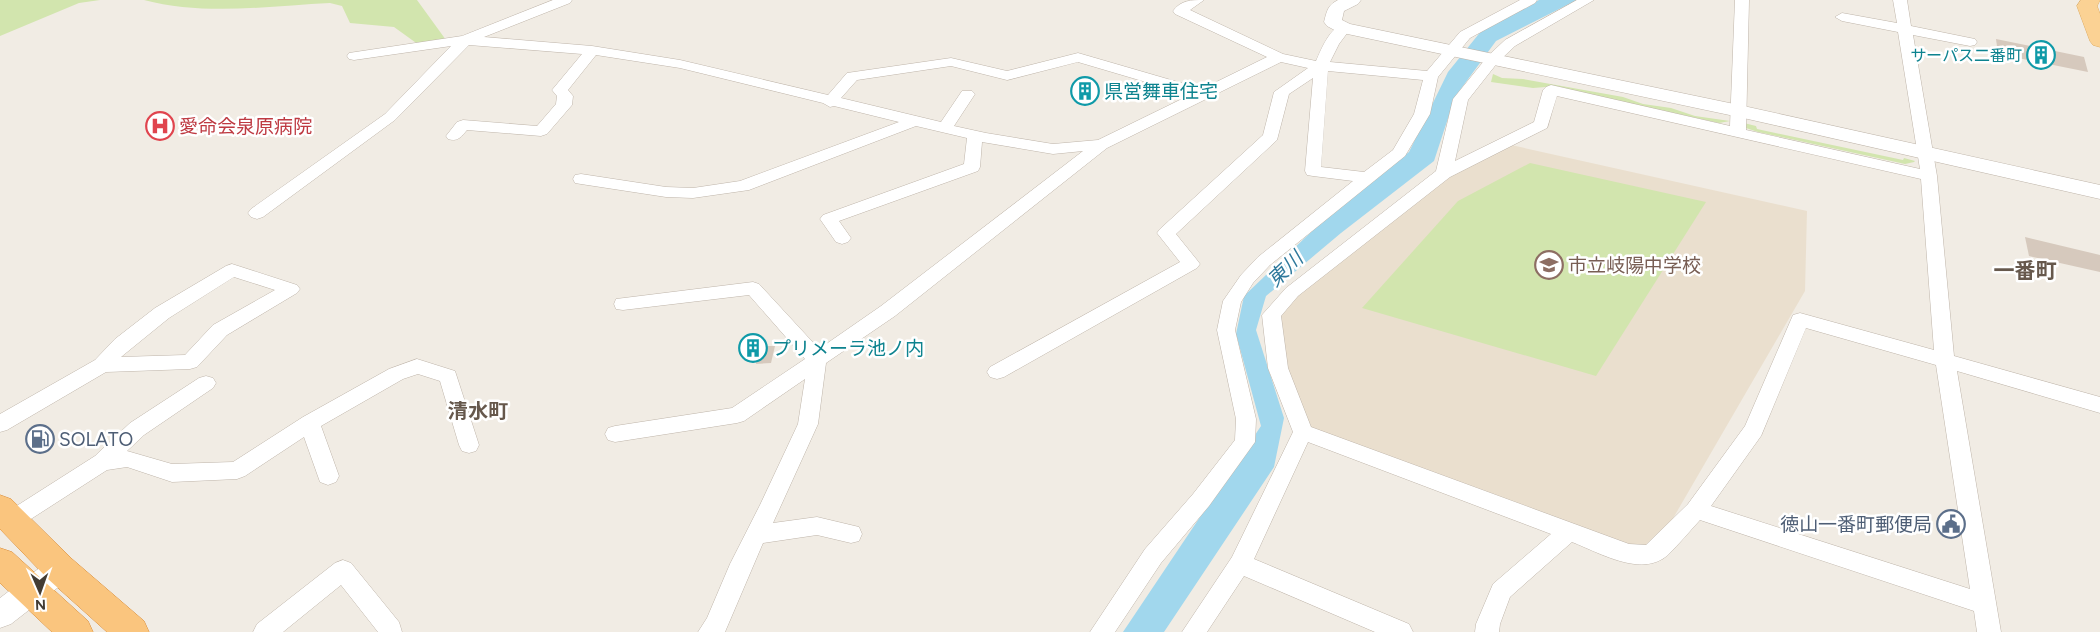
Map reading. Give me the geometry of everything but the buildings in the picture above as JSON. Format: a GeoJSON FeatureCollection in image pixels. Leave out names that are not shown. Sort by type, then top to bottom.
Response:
{"type":"FeatureCollection","features":[{"type":"Feature","properties":{"kind":"highway"},"geometry":{"type":"LineString","coordinates":[[6,514],[60,569],[132,632]]}},
{"type":"Feature","properties":{"kind":"highway"},"geometry":{"type":"LineString","coordinates":[[0,562],[76,632]]}},
{"type":"Feature","properties":{"kind":"main road"},"geometry":{"type":"LineString","coordinates":[[2092,0],[2088,6],[2100,41]]}},
{"type":"Feature","properties":{"kind":"street"},"geometry":{"type":"LineString","coordinates":[[257,213],[390,117],[420,89],[465,40],[566,0]]}},
{"type":"Feature","properties":{"kind":"street"},"geometry":{"type":"LineString","coordinates":[[1197,0],[1180,12],[1279,56],[1321,66],[1431,76]]}},
{"type":"Feature","properties":{"kind":"street"},"geometry":{"type":"LineString","coordinates":[[1352,0],[1336,8],[1333,22],[1344,28],[1738,111],[2100,192]]}},
{"type":"Feature","properties":{"kind":"street"},"geometry":{"type":"LineString","coordinates":[[1102,632],[1153,556],[1201,500],[1245,442],[1246,419],[1226,330],[1232,301],[1247,279],[1264,261],[1399,152],[1409,139],[1422,114],[1431,76],[1465,35],[1530,0]]}},
{"type":"Feature","properties":{"kind":"street"},"geometry":{"type":"LineString","coordinates":[[1444,173],[1461,99],[1493,59],[1510,42],[1587,0]]}},
{"type":"Feature","properties":{"kind":"street"},"geometry":{"type":"LineString","coordinates":[[1738,133],[1742,0]]}},
{"type":"Feature","properties":{"kind":"street"},"geometry":{"type":"LineString","coordinates":[[1900,0],[1929,176],[1945,360],[1989,632]]}},
{"type":"Feature","properties":{"kind":"street"},"geometry":{"type":"LineString","coordinates":[[1842,17],[1970,42]]}},
{"type":"Feature","properties":{"kind":"street"},"geometry":{"type":"LineString","coordinates":[[1344,28],[1332,43],[1321,66],[1313,172],[1367,178]]}},
{"type":"Feature","properties":{"kind":"street"},"geometry":{"type":"LineString","coordinates":[[354,56],[465,40],[592,50],[680,64],[975,136],[1053,149],[1101,145]]}},
{"type":"Feature","properties":{"kind":"street"},"geometry":{"type":"LineString","coordinates":[[454,136],[463,125],[542,131],[564,105],[565,96],[560,90],[592,50]]}},
{"type":"Feature","properties":{"kind":"street"},"geometry":{"type":"LineString","coordinates":[[616,434],[737,415],[888,311],[1101,145],[1279,56]]}},
{"type":"Feature","properties":{"kind":"street"},"geometry":{"type":"LineString","coordinates":[[830,102],[852,76],[951,62],[1007,76],[1078,57],[1202,94]]}},
{"type":"Feature","properties":{"kind":"street"},"geometry":{"type":"LineString","coordinates":[[996,372],[1191,264],[1166,233],[1271,137],[1282,92],[1321,66]]}},
{"type":"Feature","properties":{"kind":"street"},"geometry":{"type":"LineString","coordinates":[[1194,632],[1240,564],[1303,432],[1278,368],[1271,315],[1292,292],[1444,173],[1541,125],[1550,90],[1929,176]]}},
{"type":"Feature","properties":{"kind":"street"},"geometry":{"type":"LineString","coordinates":[[945,128],[967,94]]}},
{"type":"Feature","properties":{"kind":"street"},"geometry":{"type":"LineString","coordinates":[[581,179],[666,192],[693,193],[743,186],[915,121]]}},
{"type":"Feature","properties":{"kind":"street"},"geometry":{"type":"LineString","coordinates":[[842,238],[829,219],[972,167],[975,136]]}},
{"type":"Feature","properties":{"kind":"street"},"geometry":{"type":"LineString","coordinates":[[0,424],[102,365],[122,344],[162,313],[232,270],[291,289],[220,330],[190,362],[102,365]]}},
{"type":"Feature","properties":{"kind":"street"},"geometry":{"type":"LineString","coordinates":[[623,304],[753,288],[817,360],[808,424],[741,564],[716,625],[710,632]]}},
{"type":"Feature","properties":{"kind":"street"},"geometry":{"type":"LineString","coordinates":[[1303,432],[1628,554],[1649,555],[1660,549],[1696,510],[1754,430],[1800,320],[2100,405]]}},
{"type":"Feature","properties":{"kind":"street"},"geometry":{"type":"LineString","coordinates":[[102,462],[128,459],[172,473],[237,470],[310,423],[396,374],[417,366],[448,376],[469,445]]}},
{"type":"Feature","properties":{"kind":"street"},"geometry":{"type":"LineString","coordinates":[[6,514],[102,462],[138,429],[206,383]]}},
{"type":"Feature","properties":{"kind":"street"},"geometry":{"type":"LineString","coordinates":[[310,423],[328,476]]}},
{"type":"Feature","properties":{"kind":"street"},"geometry":{"type":"LineString","coordinates":[[1696,510],[1985,604]]}},
{"type":"Feature","properties":{"kind":"street"},"geometry":{"type":"LineString","coordinates":[[756,536],[817,526],[852,534]]}},
{"type":"Feature","properties":{"kind":"street"},"geometry":{"type":"LineString","coordinates":[[1487,632],[1488,624],[1501,591],[1569,532]]}},
{"type":"Feature","properties":{"kind":"street"},"geometry":{"type":"LineString","coordinates":[[1240,564],[1401,632]]}},
{"type":"Feature","properties":{"kind":"street"},"geometry":{"type":"LineString","coordinates":[[0,616],[30,590],[60,569]]}},
{"type":"Feature","properties":{"kind":"street"},"geometry":{"type":"LineString","coordinates":[[266,632],[343,570],[391,630]]}},
{"type":"Feature","properties":{"kind":"shaded area"},"geometry":{"type":"Polygon","coordinates":[[[1502,143],[1807,211],[1805,291],[1650,558],[1303,432],[1271,315],[1444,173],[1502,143]]]}},
{"type":"Feature","properties":{"kind":"green space"},"geometry":{"type":"Polygon","coordinates":[[[0,0],[100,0],[79,3],[0,36],[0,0]]]}},
{"type":"Feature","properties":{"kind":"green space"},"geometry":{"type":"Polygon","coordinates":[[[144,0],[417,0],[446,40],[419,45],[394,27],[350,23],[342,6],[330,3],[213,9],[167,5],[144,0]]]}},
{"type":"Feature","properties":{"kind":"green space"},"geometry":{"type":"Polygon","coordinates":[[[1493,74],[1502,78],[1523,79],[1623,97],[1643,104],[1671,108],[1695,116],[1730,121],[1719,123],[1564,89],[1533,88],[1491,82],[1493,74]]]}},
{"type":"Feature","properties":{"kind":"green space"},"geometry":{"type":"Polygon","coordinates":[[[1744,123],[1756,126],[1757,129],[1915,161],[1905,164],[1758,132],[1746,128],[1744,123]]]}},
{"type":"Feature","properties":{"kind":"green space"},"geometry":{"type":"Polygon","coordinates":[[[1530,163],[1706,202],[1596,376],[1362,308],[1458,201],[1530,163]]]}},
{"type":"Feature","properties":{"kind":"water","name":"東川"},"geometry":{"type":"Polygon","coordinates":[[[1539,0],[1577,0],[1496,41],[1455,97],[1434,161],[1341,233],[1266,296],[1256,330],[1284,418],[1274,467],[1164,632],[1123,632],[1261,426],[1236,334],[1244,296],[1330,214],[1409,152],[1448,72],[1482,30],[1539,0]]]}},
{"type":"Feature","properties":{"kind":"place","name":"サーパス二番町"},"geometry":{"type":"Point","coordinates":[2041,55]}},
{"type":"Feature","properties":{"kind":"place","name":"県営舞車住宅"},"geometry":{"type":"Point","coordinates":[1085,91]}},
{"type":"Feature","properties":{"kind":"place","name":"愛命会泉原病院"},"geometry":{"type":"Point","coordinates":[160,126]}},
{"type":"Feature","properties":{"kind":"place","name":"市立岐陽中学校"},"geometry":{"type":"Point","coordinates":[1549,265]}},
{"type":"Feature","properties":{"kind":"place","name":"プリメーラ池ノ内"},"geometry":{"type":"Point","coordinates":[753,348]}},
{"type":"Feature","properties":{"kind":"place","name":"SOLATO"},"geometry":{"type":"Point","coordinates":[40,439]}},
{"type":"Feature","properties":{"kind":"place","name":"徳山一番町郵便局"},"geometry":{"type":"Point","coordinates":[1951,524]}},
{"type":"Feature","properties":{"kind":"district","name":"一番町"},"geometry":{"type":"Point","coordinates":[2025,271]}},
{"type":"Feature","properties":{"kind":"district","name":"清水町"},"geometry":{"type":"Point","coordinates":[478,411]}}]}
